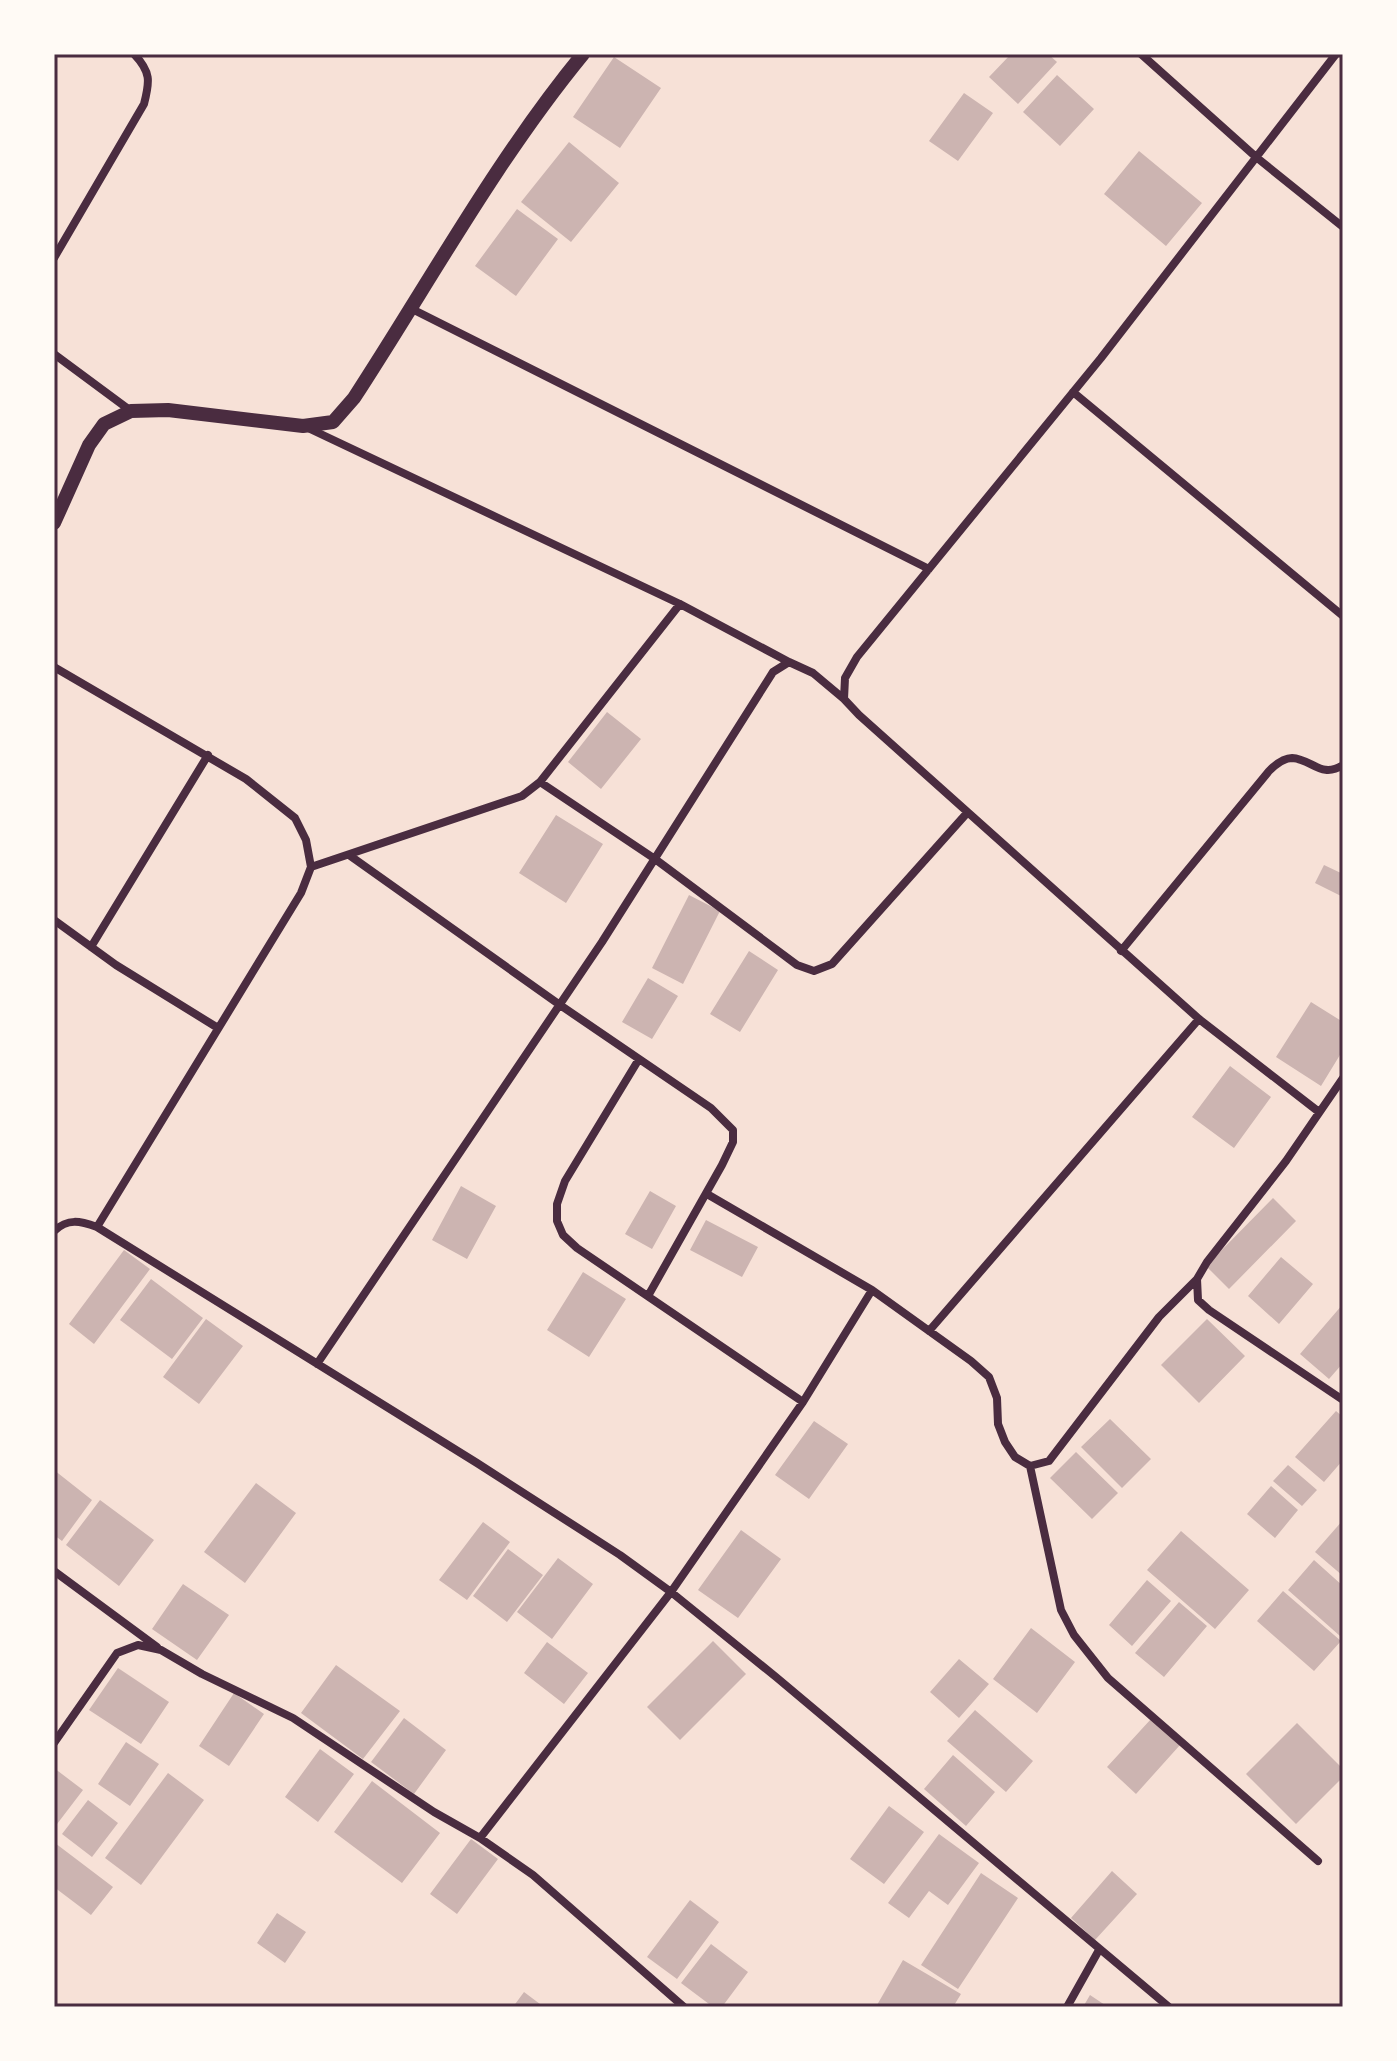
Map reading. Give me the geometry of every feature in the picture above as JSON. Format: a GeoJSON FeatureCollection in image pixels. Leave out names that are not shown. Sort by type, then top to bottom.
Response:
{"type":"FeatureCollection","features":[{"type":"Feature","properties":{"kind":"street"},"geometry":{"type":"LineString","coordinates":[[54,258],[144,104],[149,84],[145,67],[134,54]]}},
{"type":"Feature","properties":{"kind":"street"},"geometry":{"type":"LineString","coordinates":[[54,523],[89,445],[104,424],[131,411],[168,410],[303,426],[333,422],[354,398],[508,156],[583,54]]}},
{"type":"Feature","properties":{"kind":"street"},"geometry":{"type":"LineString","coordinates":[[1141,54],[1256,157],[1343,227]]}},
{"type":"Feature","properties":{"kind":"street"},"geometry":{"type":"LineString","coordinates":[[844,699],[845,678],[857,657],[1073,392],[1336,54]]}},
{"type":"Feature","properties":{"kind":"street"},"geometry":{"type":"LineString","coordinates":[[412,309],[929,569]]}},
{"type":"Feature","properties":{"kind":"street"},"geometry":{"type":"LineString","coordinates":[[54,354],[131,411]]}},
{"type":"Feature","properties":{"kind":"street"},"geometry":{"type":"LineString","coordinates":[[1073,392],[1343,616]]}},
{"type":"Feature","properties":{"kind":"street"},"geometry":{"type":"LineString","coordinates":[[303,426],[680,604],[813,673],[1199,1019],[1319,1112]]}},
{"type":"Feature","properties":{"kind":"street"},"geometry":{"type":"LineString","coordinates":[[311,867],[522,796],[540,782],[680,604]]}},
{"type":"Feature","properties":{"kind":"street"},"geometry":{"type":"LineString","coordinates":[[317,1364],[560,1005],[773,672],[789,662]]}},
{"type":"Feature","properties":{"kind":"street"},"geometry":{"type":"LineString","coordinates":[[54,667],[246,779],[295,818],[306,840],[311,867],[301,893],[97,1227]]}},
{"type":"Feature","properties":{"kind":"street"},"geometry":{"type":"LineString","coordinates":[[91,947],[208,755]]}},
{"type":"Feature","properties":{"kind":"street"},"geometry":{"type":"LineString","coordinates":[[1121,951],[1269,771],[1281,761],[1293,758],[1324,770],[1336,770],[1343,765]]}},
{"type":"Feature","properties":{"kind":"street"},"geometry":{"type":"LineString","coordinates":[[540,782],[655,859],[797,965],[814,971],[832,964],[967,813]]}},
{"type":"Feature","properties":{"kind":"street"},"geometry":{"type":"LineString","coordinates":[[349,855],[711,1108],[733,1130],[733,1142],[707,1194],[648,1296]]}},
{"type":"Feature","properties":{"kind":"street"},"geometry":{"type":"LineString","coordinates":[[54,920],[218,1028]]}},
{"type":"Feature","properties":{"kind":"street"},"geometry":{"type":"LineString","coordinates":[[929,1331],[1199,1019]]}},
{"type":"Feature","properties":{"kind":"street"},"geometry":{"type":"LineString","coordinates":[[639,1059],[565,1181],[557,1204],[557,1221],[563,1235],[577,1248],[803,1402]]}},
{"type":"Feature","properties":{"kind":"street"},"geometry":{"type":"LineString","coordinates":[[707,1194],[872,1290],[971,1361],[989,1377],[997,1398],[998,1424],[1005,1442],[1015,1457],[1030,1466],[1049,1461],[1159,1317],[1197,1279],[1286,1161],[1343,1078]]}},
{"type":"Feature","properties":{"kind":"street"},"geometry":{"type":"LineString","coordinates":[[54,1231],[62,1223],[80,1221],[97,1227],[594,1538],[671,1592],[776,1677],[1169,2007]]}},
{"type":"Feature","properties":{"kind":"street"},"geometry":{"type":"LineString","coordinates":[[1197,1279],[1198,1300],[1209,1310],[1343,1400]]}},
{"type":"Feature","properties":{"kind":"street"},"geometry":{"type":"LineString","coordinates":[[480,1838],[671,1592],[803,1402],[872,1290]]}},
{"type":"Feature","properties":{"kind":"street"},"geometry":{"type":"LineString","coordinates":[[1030,1466],[1061,1610],[1074,1635],[1108,1678],[1318,1861]]}},
{"type":"Feature","properties":{"kind":"street"},"geometry":{"type":"LineString","coordinates":[[54,1571],[161,1650],[202,1674],[293,1718],[434,1812],[480,1838],[533,1875],[684,2007]]}},
{"type":"Feature","properties":{"kind":"street"},"geometry":{"type":"LineString","coordinates":[[54,1743],[117,1653],[138,1645],[161,1650]]}},
{"type":"Feature","properties":{"kind":"street"},"geometry":{"type":"LineString","coordinates":[[1067,2007],[1099,1950]]}},
{"type":"Feature","properties":{"kind":"building"},"geometry":{"type":"Polygon","coordinates":[[[1011,54],[1048,54],[1057,62],[1018,104],[989,77],[1011,54]]]}},
{"type":"Feature","properties":{"kind":"building"},"geometry":{"type":"Polygon","coordinates":[[[614,57],[661,88],[620,148],[573,117],[614,57]]]}},
{"type":"Feature","properties":{"kind":"building"},"geometry":{"type":"Polygon","coordinates":[[[1057,75],[1094,109],[1060,146],[1023,112],[1057,75]]]}},
{"type":"Feature","properties":{"kind":"building"},"geometry":{"type":"Polygon","coordinates":[[[964,93],[993,113],[958,161],[929,141],[964,93]]]}},
{"type":"Feature","properties":{"kind":"building"},"geometry":{"type":"Polygon","coordinates":[[[569,142],[619,183],[571,242],[521,202],[569,142]]]}},
{"type":"Feature","properties":{"kind":"building"},"geometry":{"type":"Polygon","coordinates":[[[1139,151],[1202,203],[1166,246],[1104,194],[1139,151]]]}},
{"type":"Feature","properties":{"kind":"building"},"geometry":{"type":"Polygon","coordinates":[[[517,209],[558,239],[516,296],[475,266],[517,209]]]}},
{"type":"Feature","properties":{"kind":"building"},"geometry":{"type":"Polygon","coordinates":[[[607,712],[641,739],[601,789],[568,762],[607,712]]]}},
{"type":"Feature","properties":{"kind":"building"},"geometry":{"type":"Polygon","coordinates":[[[556,815],[603,844],[566,903],[519,873],[556,815]]]}},
{"type":"Feature","properties":{"kind":"building"},"geometry":{"type":"Polygon","coordinates":[[[1324,865],[1343,874],[1343,897],[1315,883],[1324,865]]]}},
{"type":"Feature","properties":{"kind":"building"},"geometry":{"type":"Polygon","coordinates":[[[689,895],[720,911],[683,984],[652,968],[689,895]]]}},
{"type":"Feature","properties":{"kind":"building"},"geometry":{"type":"Polygon","coordinates":[[[749,951],[778,970],[740,1032],[710,1014],[749,951]]]}},
{"type":"Feature","properties":{"kind":"building"},"geometry":{"type":"Polygon","coordinates":[[[648,978],[678,996],[652,1039],[622,1022],[648,978]]]}},
{"type":"Feature","properties":{"kind":"building"},"geometry":{"type":"Polygon","coordinates":[[[1311,1002],[1343,1022],[1343,1050],[1321,1086],[1276,1057],[1311,1002]]]}},
{"type":"Feature","properties":{"kind":"building"},"geometry":{"type":"Polygon","coordinates":[[[1230,1066],[1271,1097],[1234,1148],[1192,1117],[1230,1066]]]}},
{"type":"Feature","properties":{"kind":"building"},"geometry":{"type":"Polygon","coordinates":[[[461,1186],[496,1206],[467,1259],[432,1240],[461,1186]]]}},
{"type":"Feature","properties":{"kind":"building"},"geometry":{"type":"Polygon","coordinates":[[[650,1191],[676,1206],[652,1249],[625,1234],[650,1191]]]}},
{"type":"Feature","properties":{"kind":"building"},"geometry":{"type":"Polygon","coordinates":[[[1273,1198],[1296,1221],[1229,1289],[1206,1266],[1273,1198]]]}},
{"type":"Feature","properties":{"kind":"building"},"geometry":{"type":"Polygon","coordinates":[[[706,1220],[758,1247],[742,1277],[690,1250],[706,1220]]]}},
{"type":"Feature","properties":{"kind":"building"},"geometry":{"type":"Polygon","coordinates":[[[124,1250],[150,1269],[94,1344],[69,1324],[124,1250]]]}},
{"type":"Feature","properties":{"kind":"building"},"geometry":{"type":"Polygon","coordinates":[[[1281,1257],[1313,1284],[1279,1324],[1248,1296],[1281,1257]]]}},
{"type":"Feature","properties":{"kind":"building"},"geometry":{"type":"Polygon","coordinates":[[[583,1272],[626,1299],[589,1357],[547,1330],[583,1272]]]}},
{"type":"Feature","properties":{"kind":"building"},"geometry":{"type":"Polygon","coordinates":[[[151,1279],[203,1318],[172,1359],[120,1320],[151,1279]]]}},
{"type":"Feature","properties":{"kind":"building"},"geometry":{"type":"Polygon","coordinates":[[[1343,1304],[1343,1363],[1329,1379],[1300,1354],[1343,1304]]]}},
{"type":"Feature","properties":{"kind":"building"},"geometry":{"type":"Polygon","coordinates":[[[206,1319],[243,1346],[199,1404],[163,1377],[206,1319]]]}},
{"type":"Feature","properties":{"kind":"building"},"geometry":{"type":"Polygon","coordinates":[[[1207,1319],[1245,1356],[1199,1403],[1161,1365],[1207,1319]]]}},
{"type":"Feature","properties":{"kind":"building"},"geometry":{"type":"Polygon","coordinates":[[[1336,1411],[1343,1417],[1343,1460],[1324,1482],[1295,1457],[1336,1411]]]}},
{"type":"Feature","properties":{"kind":"building"},"geometry":{"type":"Polygon","coordinates":[[[1110,1419],[1151,1459],[1122,1488],[1081,1447],[1110,1419]]]}},
{"type":"Feature","properties":{"kind":"building"},"geometry":{"type":"Polygon","coordinates":[[[814,1421],[848,1444],[809,1499],[775,1475],[814,1421]]]}},
{"type":"Feature","properties":{"kind":"building"},"geometry":{"type":"Polygon","coordinates":[[[1076,1452],[1118,1493],[1092,1519],[1050,1478],[1076,1452]]]}},
{"type":"Feature","properties":{"kind":"building"},"geometry":{"type":"Polygon","coordinates":[[[1288,1465],[1317,1490],[1302,1506],[1273,1481],[1288,1465]]]}},
{"type":"Feature","properties":{"kind":"building"},"geometry":{"type":"Polygon","coordinates":[[[54,1470],[92,1500],[62,1541],[54,1535],[54,1470]]]}},
{"type":"Feature","properties":{"kind":"building"},"geometry":{"type":"Polygon","coordinates":[[[256,1483],[296,1513],[245,1583],[204,1552],[256,1483]]]}},
{"type":"Feature","properties":{"kind":"building"},"geometry":{"type":"Polygon","coordinates":[[[1271,1486],[1298,1510],[1275,1538],[1247,1514],[1271,1486]]]}},
{"type":"Feature","properties":{"kind":"building"},"geometry":{"type":"Polygon","coordinates":[[[100,1500],[154,1540],[119,1586],[66,1545],[100,1500]]]}},
{"type":"Feature","properties":{"kind":"building"},"geometry":{"type":"Polygon","coordinates":[[[1343,1520],[1343,1576],[1315,1552],[1343,1520]]]}},
{"type":"Feature","properties":{"kind":"building"},"geometry":{"type":"Polygon","coordinates":[[[483,1522],[510,1542],[467,1600],[439,1580],[483,1522]]]}},
{"type":"Feature","properties":{"kind":"building"},"geometry":{"type":"Polygon","coordinates":[[[741,1530],[781,1559],[738,1618],[698,1590],[741,1530]]]}},
{"type":"Feature","properties":{"kind":"building"},"geometry":{"type":"Polygon","coordinates":[[[1181,1531],[1249,1590],[1215,1629],[1147,1570],[1181,1531]]]}},
{"type":"Feature","properties":{"kind":"building"},"geometry":{"type":"Polygon","coordinates":[[[508,1549],[543,1575],[507,1622],[473,1596],[508,1549]]]}},
{"type":"Feature","properties":{"kind":"building"},"geometry":{"type":"Polygon","coordinates":[[[558,1558],[593,1584],[552,1639],[517,1612],[558,1558]]]}},
{"type":"Feature","properties":{"kind":"building"},"geometry":{"type":"Polygon","coordinates":[[[1314,1560],[1343,1586],[1343,1633],[1340,1636],[1288,1590],[1314,1560]]]}},
{"type":"Feature","properties":{"kind":"building"},"geometry":{"type":"Polygon","coordinates":[[[1147,1580],[1171,1601],[1132,1646],[1109,1625],[1147,1580]]]}},
{"type":"Feature","properties":{"kind":"building"},"geometry":{"type":"Polygon","coordinates":[[[183,1584],[229,1615],[197,1660],[152,1629],[183,1584]]]}},
{"type":"Feature","properties":{"kind":"building"},"geometry":{"type":"Polygon","coordinates":[[[1283,1591],[1341,1641],[1314,1671],[1257,1621],[1283,1591]]]}},
{"type":"Feature","properties":{"kind":"building"},"geometry":{"type":"Polygon","coordinates":[[[1179,1602],[1207,1626],[1164,1677],[1135,1653],[1179,1602]]]}},
{"type":"Feature","properties":{"kind":"building"},"geometry":{"type":"Polygon","coordinates":[[[1031,1628],[1075,1662],[1037,1713],[993,1679],[1031,1628]]]}},
{"type":"Feature","properties":{"kind":"building"},"geometry":{"type":"Polygon","coordinates":[[[713,1641],[746,1674],[680,1740],[647,1707],[713,1641]]]}},
{"type":"Feature","properties":{"kind":"building"},"geometry":{"type":"Polygon","coordinates":[[[547,1642],[588,1673],[564,1704],[524,1673],[547,1642]]]}},
{"type":"Feature","properties":{"kind":"building"},"geometry":{"type":"Polygon","coordinates":[[[959,1659],[989,1684],[959,1718],[930,1692],[959,1659]]]}},
{"type":"Feature","properties":{"kind":"building"},"geometry":{"type":"Polygon","coordinates":[[[336,1665],[400,1711],[363,1759],[301,1713],[336,1665]]]}},
{"type":"Feature","properties":{"kind":"building"},"geometry":{"type":"Polygon","coordinates":[[[118,1668],[169,1702],[141,1744],[89,1710],[118,1668]]]}},
{"type":"Feature","properties":{"kind":"building"},"geometry":{"type":"Polygon","coordinates":[[[234,1693],[264,1714],[229,1766],[199,1746],[234,1693]]]}},
{"type":"Feature","properties":{"kind":"building"},"geometry":{"type":"Polygon","coordinates":[[[975,1710],[1033,1761],[1006,1792],[947,1741],[975,1710]]]}},
{"type":"Feature","properties":{"kind":"building"},"geometry":{"type":"Polygon","coordinates":[[[404,1718],[446,1750],[414,1794],[371,1762],[404,1718]]]}},
{"type":"Feature","properties":{"kind":"building"},"geometry":{"type":"Polygon","coordinates":[[[1151,1719],[1180,1745],[1136,1794],[1107,1767],[1151,1719]]]}},
{"type":"Feature","properties":{"kind":"building"},"geometry":{"type":"Polygon","coordinates":[[[1297,1723],[1343,1769],[1343,1777],[1296,1824],[1246,1774],[1297,1723]]]}},
{"type":"Feature","properties":{"kind":"building"},"geometry":{"type":"Polygon","coordinates":[[[126,1742],[159,1764],[130,1806],[98,1784],[126,1742]]]}},
{"type":"Feature","properties":{"kind":"building"},"geometry":{"type":"Polygon","coordinates":[[[320,1749],[354,1774],[318,1822],[285,1797],[320,1749]]]}},
{"type":"Feature","properties":{"kind":"building"},"geometry":{"type":"Polygon","coordinates":[[[953,1755],[995,1792],[966,1826],[924,1789],[953,1755]]]}},
{"type":"Feature","properties":{"kind":"building"},"geometry":{"type":"Polygon","coordinates":[[[54,1768],[83,1790],[54,1828],[54,1768]]]}},
{"type":"Feature","properties":{"kind":"building"},"geometry":{"type":"Polygon","coordinates":[[[168,1773],[204,1800],[141,1885],[105,1858],[168,1773]]]}},
{"type":"Feature","properties":{"kind":"building"},"geometry":{"type":"Polygon","coordinates":[[[372,1781],[440,1833],[402,1883],[334,1832],[372,1781]]]}},
{"type":"Feature","properties":{"kind":"building"},"geometry":{"type":"Polygon","coordinates":[[[88,1800],[118,1823],[92,1857],[62,1834],[88,1800]]]}},
{"type":"Feature","properties":{"kind":"building"},"geometry":{"type":"Polygon","coordinates":[[[889,1806],[924,1832],[884,1884],[850,1859],[889,1806]]]}},
{"type":"Feature","properties":{"kind":"building"},"geometry":{"type":"Polygon","coordinates":[[[939,1834],[979,1863],[948,1905],[929,1891],[909,1918],[888,1903],[939,1834]]]}},
{"type":"Feature","properties":{"kind":"building"},"geometry":{"type":"Polygon","coordinates":[[[471,1839],[498,1859],[457,1914],[430,1894],[471,1839]]]}},
{"type":"Feature","properties":{"kind":"building"},"geometry":{"type":"Polygon","coordinates":[[[55,1843],[113,1887],[91,1915],[54,1887],[55,1843]]]}},
{"type":"Feature","properties":{"kind":"building"},"geometry":{"type":"Polygon","coordinates":[[[1112,1871],[1137,1894],[1095,1940],[1071,1918],[1112,1871]]]}},
{"type":"Feature","properties":{"kind":"building"},"geometry":{"type":"Polygon","coordinates":[[[981,1873],[1018,1898],[958,1989],[921,1965],[981,1873]]]}},
{"type":"Feature","properties":{"kind":"building"},"geometry":{"type":"Polygon","coordinates":[[[690,1900],[719,1922],[677,1979],[647,1957],[690,1900]]]}},
{"type":"Feature","properties":{"kind":"building"},"geometry":{"type":"Polygon","coordinates":[[[277,1913],[306,1932],[285,1963],[257,1943],[277,1913]]]}},
{"type":"Feature","properties":{"kind":"building"},"geometry":{"type":"Polygon","coordinates":[[[711,1944],[748,1972],[722,2007],[713,2007],[681,1983],[711,1944]]]}},
{"type":"Feature","properties":{"kind":"building"},"geometry":{"type":"Polygon","coordinates":[[[903,1960],[961,1994],[953,2007],[877,2005],[903,1960]]]}},
{"type":"Feature","properties":{"kind":"building"},"geometry":{"type":"Polygon","coordinates":[[[524,1992],[544,2007],[513,2007],[524,1992]]]}},
{"type":"Feature","properties":{"kind":"building"},"geometry":{"type":"Polygon","coordinates":[[[1090,1995],[1108,2007],[1083,2007],[1090,1995]]]}}]}
